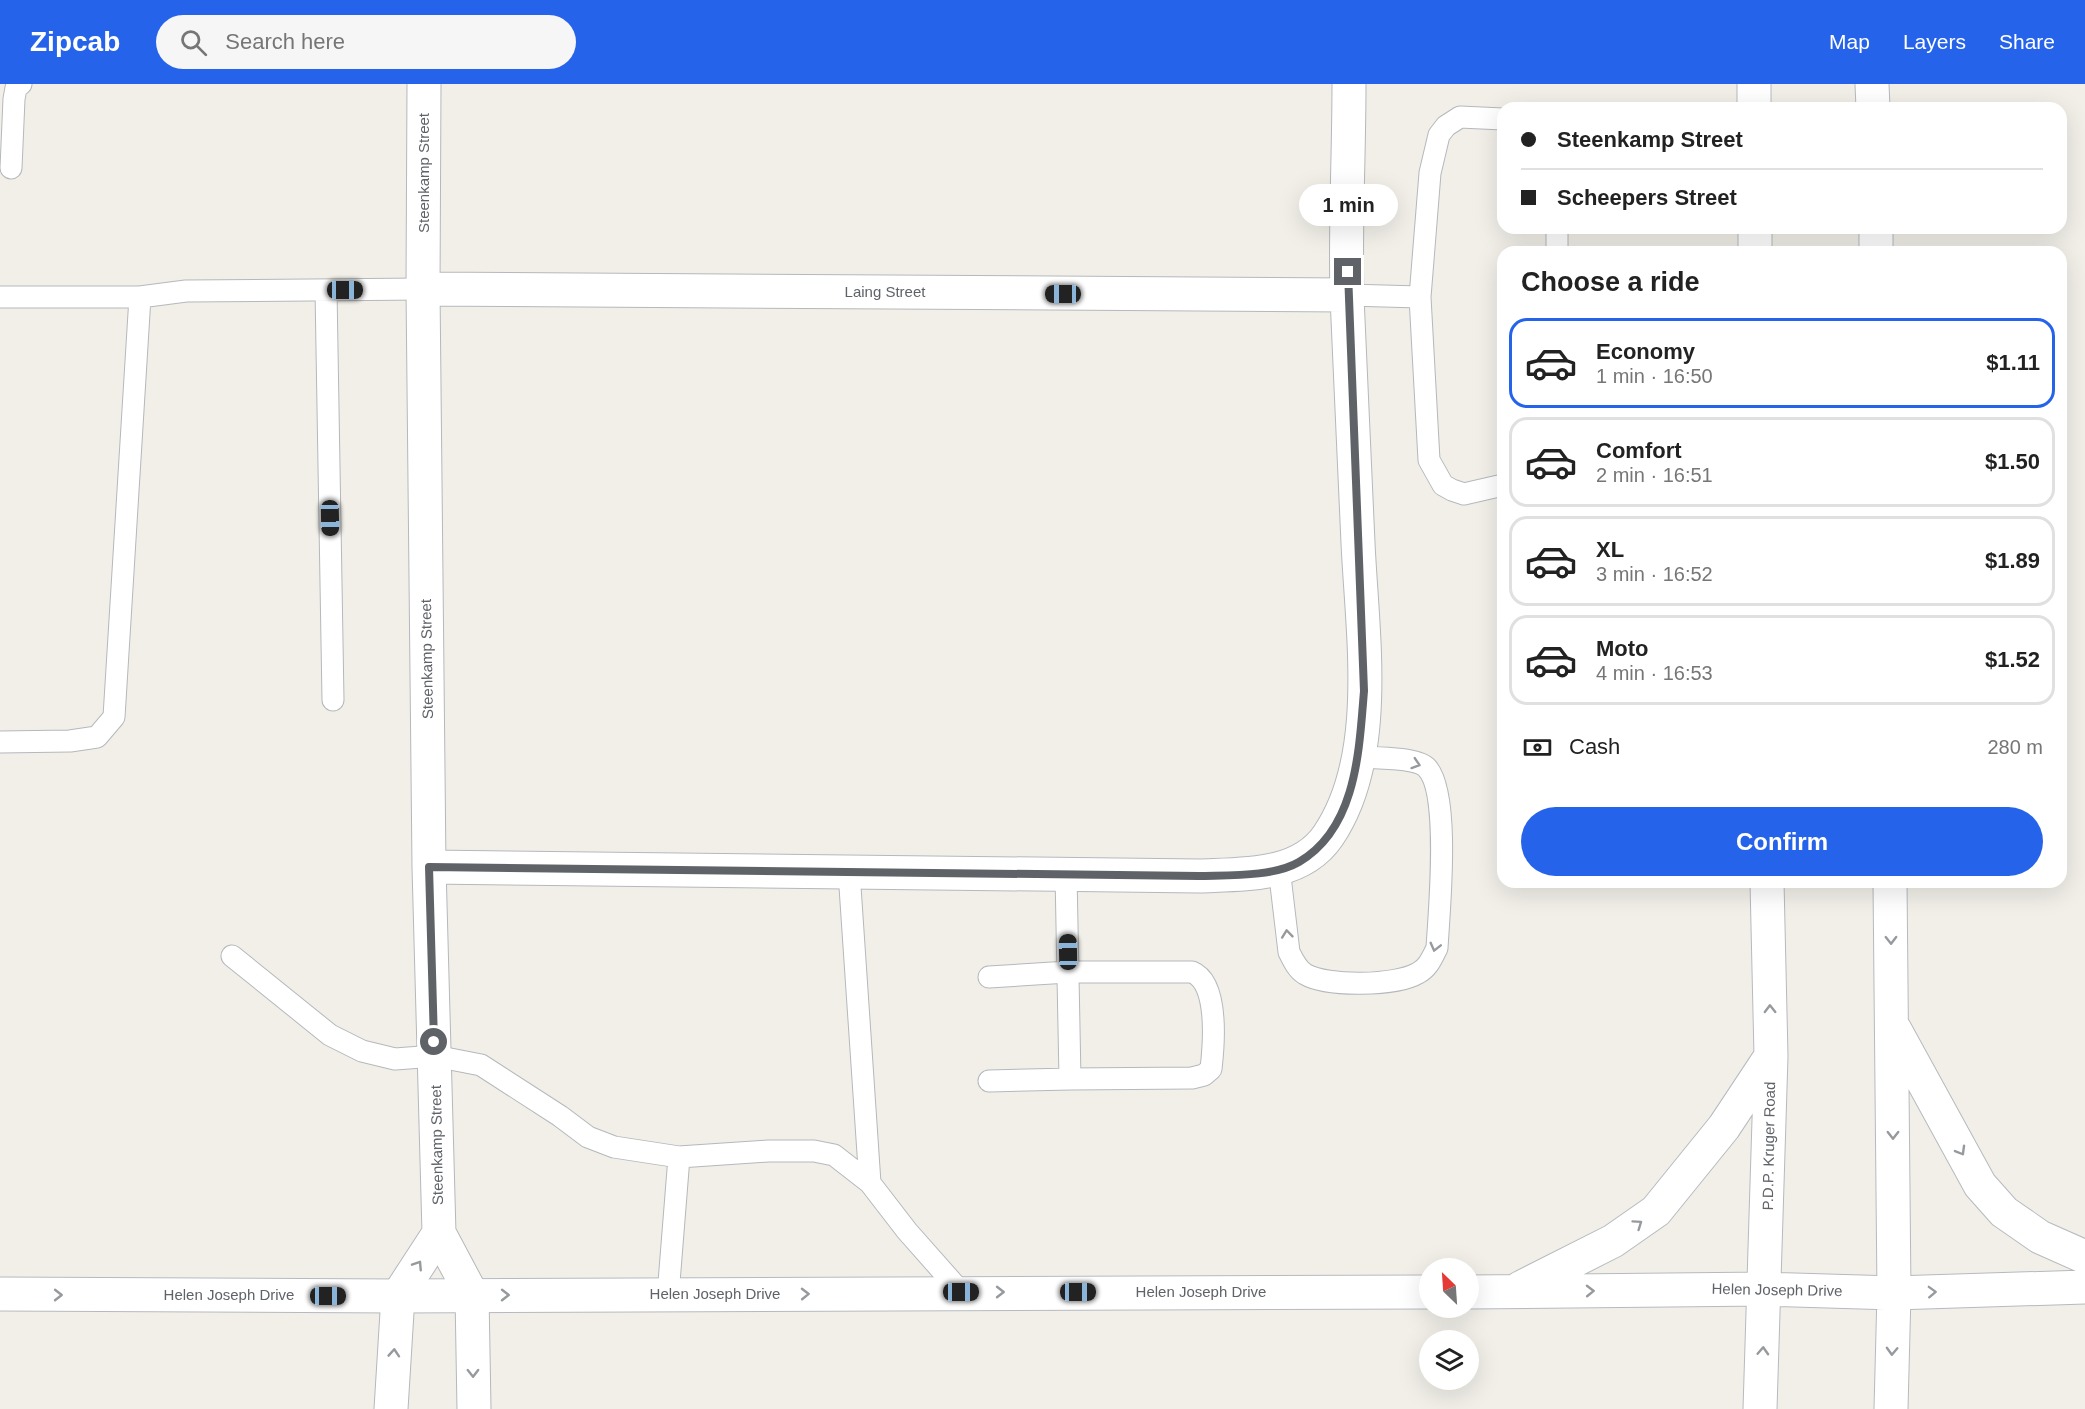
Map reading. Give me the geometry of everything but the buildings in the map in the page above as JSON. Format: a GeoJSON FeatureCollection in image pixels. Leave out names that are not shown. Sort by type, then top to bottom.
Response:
{"type":"FeatureCollection","features":[{"type":"Feature","properties":{"kind":"street","name":"Steenkamp Street"},"geometry":{"type":"LineString","coordinates":[[424,84],[423,290],[429,867],[439,1233],[472,1295]]}},
{"type":"Feature","properties":{"kind":"street"},"geometry":{"type":"LineString","coordinates":[[429,867],[1209,876],[1260,873],[1299,862],[1327,838],[1346,805],[1358,757],[1364,691],[1347,295],[1349,84]]}},
{"type":"Feature","properties":{"kind":"street"},"geometry":{"type":"LineString","coordinates":[[1754,84],[1754,102]]}},
{"type":"Feature","properties":{"kind":"street"},"geometry":{"type":"LineString","coordinates":[[1872,84],[1873,102]]}},
{"type":"Feature","properties":{"kind":"street","name":"Laing Street"},"geometry":{"type":"LineString","coordinates":[[423,290],[1347,295]]}},
{"type":"Feature","properties":{"kind":"street","name":"P.D.P. Kruger Road"},"geometry":{"type":"LineString","coordinates":[[1760,1409],[1771,1056],[1767,888]]}},
{"type":"Feature","properties":{"kind":"street"},"geometry":{"type":"LineString","coordinates":[[1890,888],[1894,1293],[1891,1409]]}},
{"type":"Feature","properties":{"kind":"street"},"geometry":{"type":"LineString","coordinates":[[1892,1026],[1980,1185],[2013,1219],[2040,1237],[2085,1257]]}},
{"type":"Feature","properties":{"kind":"street"},"geometry":{"type":"LineString","coordinates":[[1513,1292],[1613,1240],[1656,1211],[1724,1127],[1771,1056]]}},
{"type":"Feature","properties":{"kind":"street"},"geometry":{"type":"LineString","coordinates":[[391,1409],[398,1296],[439,1233]]}},
{"type":"Feature","properties":{"kind":"street","name":"Helen Joseph Drive"},"geometry":{"type":"LineString","coordinates":[[1479,1292],[1765,1289],[1894,1293],[2085,1287]]}},
{"type":"Feature","properties":{"kind":"street","name":"Helen Joseph Drive"},"geometry":{"type":"LineString","coordinates":[[0,1294],[398,1296],[1419,1292]]}},
{"type":"Feature","properties":{"kind":"street"},"geometry":{"type":"LineString","coordinates":[[472,1295],[474,1409]]}},
{"type":"Feature","properties":{"kind":"lane"},"geometry":{"type":"LineString","coordinates":[[11,168],[14,99],[16,88],[21,84]]}},
{"type":"Feature","properties":{"kind":"lane"},"geometry":{"type":"LineString","coordinates":[[1497,119],[1460,117],[1446,126],[1439,135],[1430,173],[1420,297],[1429,460],[1443,485],[1452,490],[1464,494],[1497,486]]}},
{"type":"Feature","properties":{"kind":"lane"},"geometry":{"type":"LineString","coordinates":[[326,290],[333,700]]}},
{"type":"Feature","properties":{"kind":"lane"},"geometry":{"type":"LineString","coordinates":[[0,297],[140,297],[186,291],[423,290]]}},
{"type":"Feature","properties":{"kind":"lane"},"geometry":{"type":"LineString","coordinates":[[1347,295],[1420,297]]}},
{"type":"Feature","properties":{"kind":"lane"},"geometry":{"type":"LineString","coordinates":[[0,742],[70,741],[97,736],[114,717],[140,297]]}},
{"type":"Feature","properties":{"kind":"lane"},"geometry":{"type":"LineString","coordinates":[[1279,868],[1288,952],[1305,974],[1324,982],[1400,982],[1420,972],[1430,962],[1437,948],[1441,802],[1431,774],[1425,765],[1411,761],[1358,757]]}},
{"type":"Feature","properties":{"kind":"lane"},"geometry":{"type":"LineString","coordinates":[[849,872],[870,1183]]}},
{"type":"Feature","properties":{"kind":"lane"},"geometry":{"type":"LineString","coordinates":[[1066,874],[1070,1079]]}},
{"type":"Feature","properties":{"kind":"lane"},"geometry":{"type":"LineString","coordinates":[[232,956],[330,1035],[354,1047],[395,1059],[435,1056],[481,1065],[561,1116],[588,1137],[614,1147],[679,1157],[814,1150],[834,1155],[870,1183],[907,1231],[961,1292]]}},
{"type":"Feature","properties":{"kind":"lane"},"geometry":{"type":"LineString","coordinates":[[989,977],[1068,972],[1192,972],[1203,976],[1209,988],[1212,1034],[1211,1069],[1204,1075],[1192,1078],[989,1081]]}},
{"type":"Feature","properties":{"kind":"lane"},"geometry":{"type":"LineString","coordinates":[[668,1295],[679,1157]]}},
{"type":"Feature","properties":{"kind":"route"},"geometry":{"type":"LineString","coordinates":[[434,1042],[429,867],[1199,876],[1260,873],[1299,862],[1327,838],[1346,805],[1358,757],[1364,691],[1347,295],[1348,272]]}}]}
